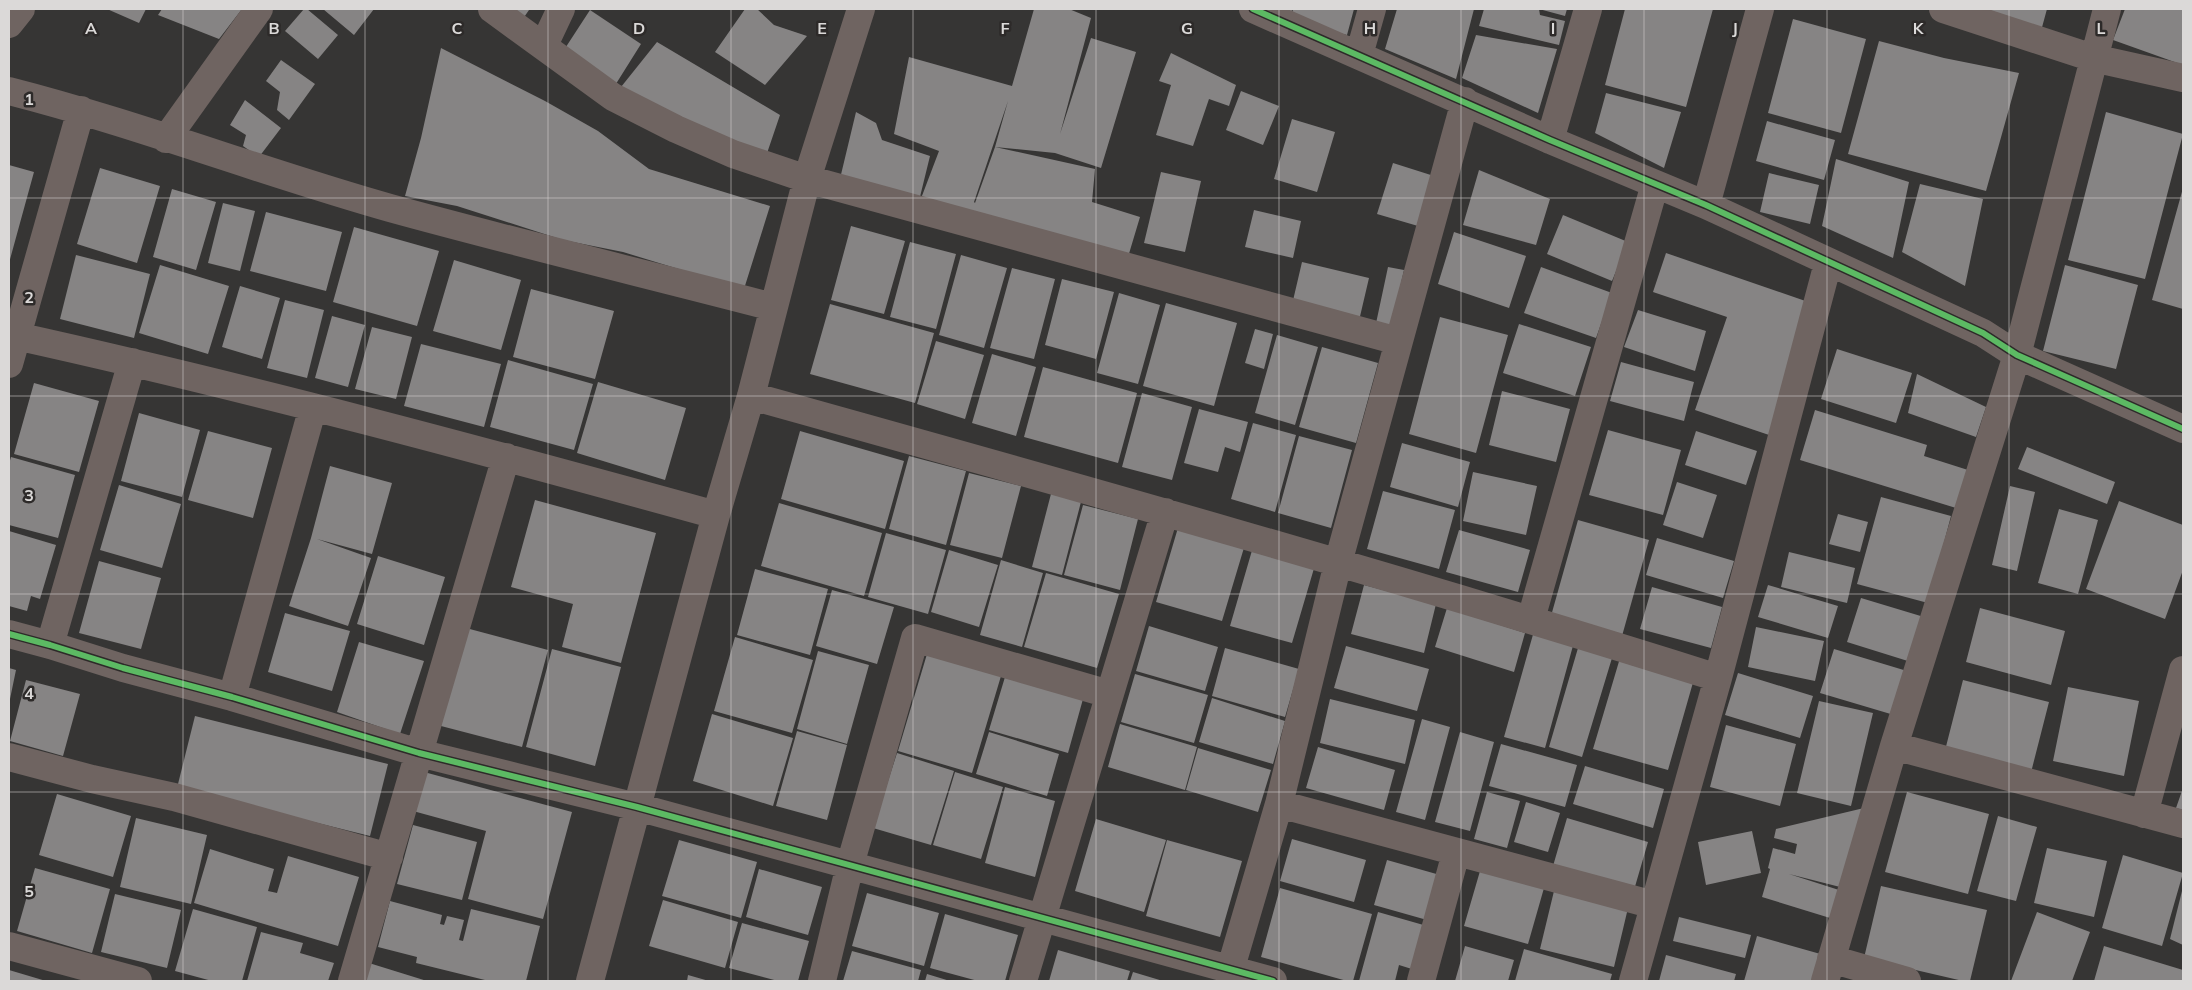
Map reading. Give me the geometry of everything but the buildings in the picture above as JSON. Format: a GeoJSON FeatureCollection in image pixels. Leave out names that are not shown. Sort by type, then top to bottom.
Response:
{"type":"FeatureCollection","features":[{"type":"Feature","properties":{"kind":"street"},"geometry":{"type":"LineString","coordinates":[[9,24],[21,9]]}},
{"type":"Feature","properties":{"kind":"street"},"geometry":{"type":"LineString","coordinates":[[166,139],[259,9]]}},
{"type":"Feature","properties":{"kind":"street"},"geometry":{"type":"LineString","coordinates":[[492,9],[613,97],[676,129],[732,154],[807,179],[1398,341]]}},
{"type":"Feature","properties":{"kind":"street"},"geometry":{"type":"LineString","coordinates":[[544,45],[561,9]]}},
{"type":"Feature","properties":{"kind":"street"},"geometry":{"type":"LineString","coordinates":[[590,981],[750,396],[807,179],[861,9]]}},
{"type":"Feature","properties":{"kind":"street"},"geometry":{"type":"LineString","coordinates":[[1252,9],[1550,140],[1706,205],[1983,333],[2016,355],[2183,429]]}},
{"type":"Feature","properties":{"kind":"street"},"geometry":{"type":"LineString","coordinates":[[1359,55],[1372,9]]}},
{"type":"Feature","properties":{"kind":"street"},"geometry":{"type":"LineString","coordinates":[[1550,140],[1588,9]]}},
{"type":"Feature","properties":{"kind":"street"},"geometry":{"type":"LineString","coordinates":[[1706,205],[1760,9]]}},
{"type":"Feature","properties":{"kind":"street"},"geometry":{"type":"LineString","coordinates":[[1943,9],[2093,58],[2183,78]]}},
{"type":"Feature","properties":{"kind":"street"},"geometry":{"type":"LineString","coordinates":[[1907,981],[1828,970],[1894,746],[2016,355],[2107,9]]}},
{"type":"Feature","properties":{"kind":"street"},"geometry":{"type":"LineString","coordinates":[[9,91],[81,110],[166,139],[390,208],[773,307]]}},
{"type":"Feature","properties":{"kind":"street"},"geometry":{"type":"LineString","coordinates":[[1229,976],[1279,804],[1338,563],[1465,101]]}},
{"type":"Feature","properties":{"kind":"street"},"geometry":{"type":"LineString","coordinates":[[9,364],[81,110]]}},
{"type":"Feature","properties":{"kind":"street"},"geometry":{"type":"LineString","coordinates":[[1531,619],[1655,184]]}},
{"type":"Feature","properties":{"kind":"street"},"geometry":{"type":"LineString","coordinates":[[1633,981],[1718,678],[1828,263]]}},
{"type":"Feature","properties":{"kind":"street"},"geometry":{"type":"LineString","coordinates":[[16,336],[132,362],[506,457],[716,515]]}},
{"type":"Feature","properties":{"kind":"street"},"geometry":{"type":"LineString","coordinates":[[50,645],[132,362]]}},
{"type":"Feature","properties":{"kind":"street"},"geometry":{"type":"LineString","coordinates":[[750,396],[1165,512],[1531,619],[1718,678]]}},
{"type":"Feature","properties":{"kind":"street"},"geometry":{"type":"LineString","coordinates":[[232,697],[313,408]]}},
{"type":"Feature","properties":{"kind":"street"},"geometry":{"type":"LineString","coordinates":[[352,981],[506,457]]}},
{"type":"Feature","properties":{"kind":"street"},"geometry":{"type":"LineString","coordinates":[[1022,981],[1165,512]]}},
{"type":"Feature","properties":{"kind":"street"},"geometry":{"type":"LineString","coordinates":[[9,634],[123,668],[232,697],[419,753],[637,808],[1041,918],[1229,976],[1273,981]]}},
{"type":"Feature","properties":{"kind":"street"},"geometry":{"type":"LineString","coordinates":[[822,981],[850,865],[916,638],[1109,694]]}},
{"type":"Feature","properties":{"kind":"street"},"geometry":{"type":"LineString","coordinates":[[2144,814],[2183,670]]}},
{"type":"Feature","properties":{"kind":"street"},"geometry":{"type":"LineString","coordinates":[[1894,746],[2183,824]]}},
{"type":"Feature","properties":{"kind":"street"},"geometry":{"type":"LineString","coordinates":[[9,757],[92,780],[174,798],[389,857]]}},
{"type":"Feature","properties":{"kind":"street"},"geometry":{"type":"LineString","coordinates":[[1279,804],[1654,905]]}},
{"type":"Feature","properties":{"kind":"street"},"geometry":{"type":"LineString","coordinates":[[1421,981],[1456,853]]}},
{"type":"Feature","properties":{"kind":"street"},"geometry":{"type":"LineString","coordinates":[[9,946],[138,981]]}},
{"type":"Feature","properties":{"kind":"cycle path"},"geometry":{"type":"LineString","coordinates":[[1253,9],[1550,140],[1706,205],[1983,333],[2017,355],[2183,429]]}},
{"type":"Feature","properties":{"kind":"cycle path"},"geometry":{"type":"LineString","coordinates":[[9,634],[123,668],[232,697],[419,753],[637,807],[1273,981]]}}]}
